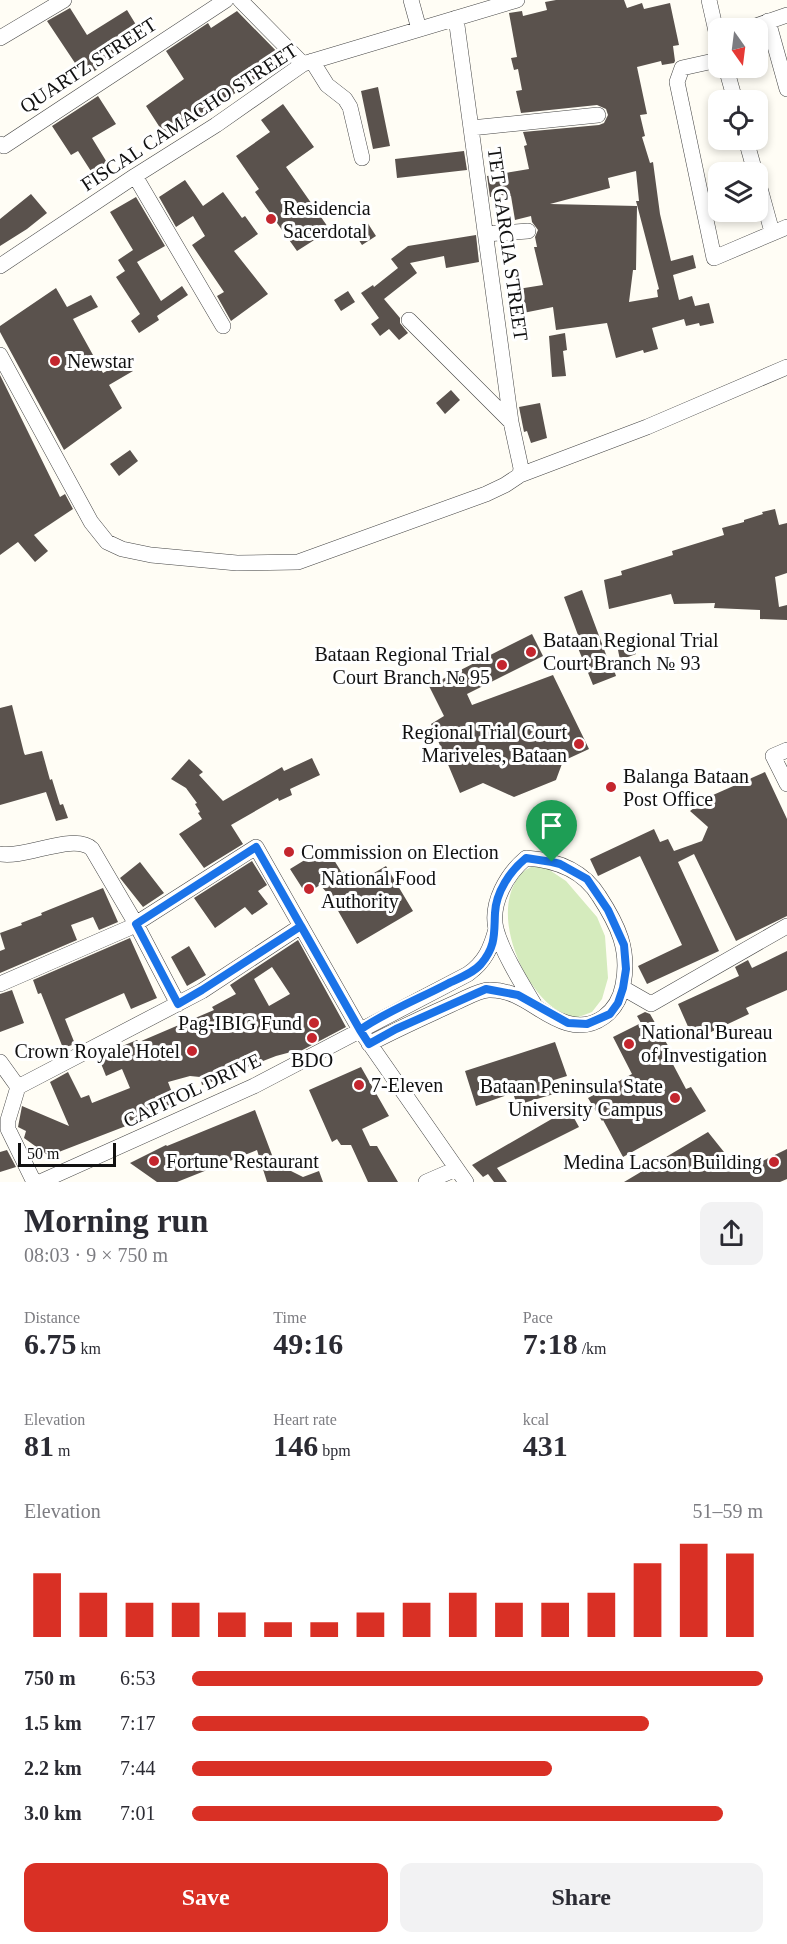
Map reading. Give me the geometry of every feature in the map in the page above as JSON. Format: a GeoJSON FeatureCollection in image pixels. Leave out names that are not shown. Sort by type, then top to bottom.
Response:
{"type":"FeatureCollection","features":[{"type":"Feature","properties":{"kind":"street"},"geometry":{"type":"LineString","coordinates":[[0,38],[64,0]]}},
{"type":"Feature","properties":{"kind":"street","name":"QUARTZ STREET"},"geometry":{"type":"LineString","coordinates":[[2,145],[226,0]]}},
{"type":"Feature","properties":{"kind":"street"},"geometry":{"type":"LineString","coordinates":[[240,0],[308,63],[327,85],[345,99],[350,107],[362,158]]}},
{"type":"Feature","properties":{"kind":"street"},"geometry":{"type":"LineString","coordinates":[[411,0],[419,29]]}},
{"type":"Feature","properties":{"kind":"street","name":"FISCAL CAMACHO STREET"},"geometry":{"type":"LineString","coordinates":[[0,266],[308,63],[517,0]]}},
{"type":"Feature","properties":{"kind":"street"},"geometry":{"type":"LineString","coordinates":[[709,0],[713,18]]}},
{"type":"Feature","properties":{"kind":"street"},"geometry":{"type":"LineString","coordinates":[[787,15],[768,21],[787,89]]}},
{"type":"Feature","properties":{"kind":"street","name":"TET GARCIA STREET"},"geometry":{"type":"LineString","coordinates":[[456,18],[511,422],[521,468],[520,475]]}},
{"type":"Feature","properties":{"kind":"street"},"geometry":{"type":"LineString","coordinates":[[708,62],[682,68],[678,82],[714,258],[787,227]]}},
{"type":"Feature","properties":{"kind":"street"},"geometry":{"type":"LineString","coordinates":[[471,128],[598,115]]}},
{"type":"Feature","properties":{"kind":"street"},"geometry":{"type":"LineString","coordinates":[[135,176],[223,326]]}},
{"type":"Feature","properties":{"kind":"street"},"geometry":{"type":"LineString","coordinates":[[768,217],[772,232]]}},
{"type":"Feature","properties":{"kind":"street"},"geometry":{"type":"LineString","coordinates":[[486,234],[528,231]]}},
{"type":"Feature","properties":{"kind":"street"},"geometry":{"type":"LineString","coordinates":[[409,320],[511,422]]}},
{"type":"Feature","properties":{"kind":"street"},"geometry":{"type":"LineString","coordinates":[[0,355],[91,522],[107,542],[122,549],[151,555],[237,563],[298,562],[486,494],[520,475],[646,427],[787,367]]}},
{"type":"Feature","properties":{"kind":"street"},"geometry":{"type":"LineString","coordinates":[[780,753],[787,784]]}},
{"type":"Feature","properties":{"kind":"street"},"geometry":{"type":"LineString","coordinates":[[0,854],[22,854],[76,842],[87,844],[136,924],[178,1004]]}},
{"type":"Feature","properties":{"kind":"street"},"geometry":{"type":"LineString","coordinates":[[0,984],[136,924],[256,847],[360,1030],[466,1182]]}},
{"type":"Feature","properties":{"kind":"street"},"geometry":{"type":"LineString","coordinates":[[369,1044],[396,1029],[486,989],[518,995],[534,1004],[568,1023],[587,1024],[610,1014],[618,1003],[626,969],[624,945],[617,927],[587,879],[560,864],[526,858],[516,866],[504,885],[495,913],[496,929],[516,973],[534,1004]]}},
{"type":"Feature","properties":{"kind":"street"},"geometry":{"type":"LineString","coordinates":[[34,1182],[8,1129],[8,1120],[18,1087],[178,1004],[301,926]]}},
{"type":"Feature","properties":{"kind":"street"},"geometry":{"type":"LineString","coordinates":[[623,988],[651,1004],[787,926]]}},
{"type":"Feature","properties":{"kind":"street","name":"CAPITOL DRIVE"},"geometry":{"type":"LineString","coordinates":[[40,1182],[254,1086],[480,966],[489,951],[496,929]]}},
{"type":"Feature","properties":{"kind":"street"},"geometry":{"type":"LineString","coordinates":[[0,1062],[18,1087]]}},
{"type":"Feature","properties":{"kind":"street"},"geometry":{"type":"LineString","coordinates":[[426,1182],[456,1169]]}},
{"type":"Feature","properties":{"kind":"green space"},"geometry":{"type":"Polygon","coordinates":[[[531,867],[545,867],[566,881],[597,917],[605,936],[608,978],[602,999],[592,1012],[576,1018],[555,1009],[543,998],[521,966],[514,947],[509,927],[508,908],[511,890],[521,874],[531,867]]]}},
{"type":"Feature","properties":{"kind":"building"},"geometry":{"type":"Polygon","coordinates":[[[624,0],[627,8],[642,3],[644,9],[670,3],[679,45],[673,46],[674,63],[662,65],[661,61],[637,67],[647,114],[640,115],[645,136],[642,137],[650,163],[653,162],[660,214],[671,261],[693,255],[696,268],[673,275],[679,300],[692,296],[695,306],[709,303],[714,323],[686,326],[684,319],[652,328],[658,349],[644,353],[643,350],[616,358],[607,323],[556,330],[553,307],[523,313],[518,289],[543,285],[534,247],[537,247],[535,237],[538,230],[531,216],[515,220],[511,196],[490,197],[487,176],[529,169],[524,146],[527,145],[523,132],[599,125],[604,123],[608,115],[606,109],[597,105],[521,113],[516,91],[522,90],[518,69],[514,70],[511,58],[517,57],[509,13],[522,11],[523,16],[547,10],[545,2],[624,0]],[[636,171],[608,178],[610,188],[550,204],[637,206],[636,270],[633,270],[629,302],[658,297],[657,290],[659,289],[636,201],[639,201],[636,171]]]}},
{"type":"Feature","properties":{"kind":"building"},"geometry":{"type":"Polygon","coordinates":[[[70,8],[87,35],[127,10],[141,33],[130,40],[132,43],[97,65],[99,68],[85,78],[47,21],[70,8]]]}},
{"type":"Feature","properties":{"kind":"building"},"geometry":{"type":"Polygon","coordinates":[[[237,11],[286,61],[166,137],[146,106],[184,79],[166,51],[208,23],[211,28],[237,11]]]}},
{"type":"Feature","properties":{"kind":"building"},"geometry":{"type":"Polygon","coordinates":[[[378,87],[390,146],[373,149],[361,91],[378,87]]]}},
{"type":"Feature","properties":{"kind":"building"},"geometry":{"type":"Polygon","coordinates":[[[98,96],[116,124],[92,138],[111,169],[96,179],[78,151],[71,155],[52,126],[98,96]]]}},
{"type":"Feature","properties":{"kind":"building"},"geometry":{"type":"Polygon","coordinates":[[[283,104],[314,147],[286,167],[330,230],[297,251],[255,192],[259,189],[236,156],[270,132],[261,120],[283,104]]]}},
{"type":"Feature","properties":{"kind":"building"},"geometry":{"type":"Polygon","coordinates":[[[464,151],[467,170],[397,178],[395,159],[464,151]]]}},
{"type":"Feature","properties":{"kind":"building"},"geometry":{"type":"Polygon","coordinates":[[[185,180],[203,206],[223,192],[242,218],[245,216],[258,234],[234,251],[268,294],[231,321],[217,296],[224,292],[192,245],[205,236],[193,216],[176,227],[159,197],[185,180]]]}},
{"type":"Feature","properties":{"kind":"building"},"geometry":{"type":"Polygon","coordinates":[[[31,194],[47,213],[0,246],[0,219],[31,194]]]}},
{"type":"Feature","properties":{"kind":"building"},"geometry":{"type":"Polygon","coordinates":[[[136,197],[165,246],[137,262],[161,301],[182,286],[188,295],[157,316],[159,320],[139,333],[131,321],[140,314],[116,277],[125,271],[118,260],[133,250],[110,212],[136,197]]]}},
{"type":"Feature","properties":{"kind":"building"},"geometry":{"type":"Polygon","coordinates":[[[367,222],[376,236],[362,245],[353,231],[367,222]]]}},
{"type":"Feature","properties":{"kind":"building"},"geometry":{"type":"Polygon","coordinates":[[[476,235],[479,262],[446,268],[444,256],[410,263],[417,273],[384,299],[400,318],[400,323],[408,333],[399,340],[389,329],[380,336],[371,324],[379,318],[361,293],[373,285],[374,287],[398,268],[391,259],[408,246],[476,235]]]}},
{"type":"Feature","properties":{"kind":"building"},"geometry":{"type":"Polygon","coordinates":[[[56,288],[67,307],[91,295],[98,307],[73,319],[103,373],[127,360],[133,371],[109,385],[122,408],[64,450],[0,332],[0,326],[56,288]]]}},
{"type":"Feature","properties":{"kind":"building"},"geometry":{"type":"Polygon","coordinates":[[[348,291],[355,302],[341,311],[334,300],[348,291]]]}},
{"type":"Feature","properties":{"kind":"building"},"geometry":{"type":"Polygon","coordinates":[[[565,333],[567,350],[563,351],[566,376],[552,377],[549,336],[565,333]]]}},
{"type":"Feature","properties":{"kind":"building"},"geometry":{"type":"Polygon","coordinates":[[[0,375],[60,497],[65,494],[73,509],[34,535],[48,551],[35,562],[18,542],[0,555],[0,375]]]}},
{"type":"Feature","properties":{"kind":"building"},"geometry":{"type":"Polygon","coordinates":[[[451,390],[460,400],[445,414],[436,403],[451,390]]]}},
{"type":"Feature","properties":{"kind":"building"},"geometry":{"type":"Polygon","coordinates":[[[540,403],[547,438],[531,443],[527,431],[524,432],[519,407],[540,403]]]}},
{"type":"Feature","properties":{"kind":"building"},"geometry":{"type":"Polygon","coordinates":[[[130,450],[138,461],[119,476],[110,464],[130,450]]]}},
{"type":"Feature","properties":{"kind":"building"},"geometry":{"type":"Polygon","coordinates":[[[775,509],[779,525],[787,523],[787,573],[775,577],[779,607],[787,605],[787,620],[760,619],[760,610],[714,608],[715,603],[674,604],[671,594],[609,609],[604,580],[622,575],[621,571],[673,555],[672,551],[724,535],[722,528],[775,509]]]}},
{"type":"Feature","properties":{"kind":"building"},"geometry":{"type":"Polygon","coordinates":[[[582,590],[616,676],[593,685],[578,648],[582,646],[564,597],[582,590]]]}},
{"type":"Feature","properties":{"kind":"building"},"geometry":{"type":"Polygon","coordinates":[[[532,634],[543,656],[467,694],[472,705],[553,675],[589,749],[563,761],[556,780],[514,797],[483,783],[460,793],[431,724],[444,716],[429,686],[532,634]]]}},
{"type":"Feature","properties":{"kind":"building"},"geometry":{"type":"Polygon","coordinates":[[[630,635],[636,654],[620,660],[616,640],[630,635]]]}},
{"type":"Feature","properties":{"kind":"building"},"geometry":{"type":"Polygon","coordinates":[[[12,705],[24,753],[25,755],[42,751],[50,780],[52,779],[60,805],[63,804],[68,818],[56,821],[46,792],[0,805],[0,708],[12,705]]]}},
{"type":"Feature","properties":{"kind":"building"},"geometry":{"type":"Polygon","coordinates":[[[312,758],[320,775],[290,789],[292,795],[279,801],[278,798],[231,825],[243,844],[204,868],[179,834],[202,819],[195,804],[197,803],[186,788],[171,779],[189,759],[203,772],[199,775],[223,801],[282,767],[284,771],[312,758]]]}},
{"type":"Feature","properties":{"kind":"building"},"geometry":{"type":"Polygon","coordinates":[[[765,772],[787,819],[787,916],[736,941],[694,854],[678,862],[719,951],[647,984],[638,966],[682,945],[640,856],[598,876],[590,859],[654,829],[660,842],[668,839],[674,851],[702,841],[708,827],[690,811],[715,797],[713,795],[765,772]]]}},
{"type":"Feature","properties":{"kind":"building"},"geometry":{"type":"Polygon","coordinates":[[[326,847],[342,873],[345,871],[355,884],[386,866],[413,911],[357,944],[329,895],[320,885],[306,894],[290,869],[326,847]]]}},
{"type":"Feature","properties":{"kind":"building"},"geometry":{"type":"Polygon","coordinates":[[[252,861],[267,885],[258,891],[268,904],[252,915],[245,907],[215,928],[194,898],[252,861]]]}},
{"type":"Feature","properties":{"kind":"building"},"geometry":{"type":"Polygon","coordinates":[[[140,862],[164,893],[143,907],[120,878],[140,862]]]}},
{"type":"Feature","properties":{"kind":"building"},"geometry":{"type":"Polygon","coordinates":[[[103,888],[118,922],[99,930],[93,917],[71,925],[77,940],[0,973],[0,951],[5,949],[0,933],[22,925],[21,923],[42,915],[41,913],[103,888]]]}},
{"type":"Feature","properties":{"kind":"building"},"geometry":{"type":"Polygon","coordinates":[[[130,938],[157,998],[131,1009],[124,993],[65,1019],[75,1044],[63,1048],[41,993],[38,994],[33,980],[130,938]]]}},
{"type":"Feature","properties":{"kind":"building"},"geometry":{"type":"Polygon","coordinates":[[[298,940],[346,1027],[293,1055],[291,1052],[276,1056],[202,1085],[200,1077],[190,1076],[168,1082],[176,1103],[125,1123],[126,1126],[49,1156],[24,1138],[26,1131],[18,1127],[22,1106],[69,1126],[50,1082],[68,1072],[81,1098],[89,1095],[92,1103],[130,1088],[122,1069],[106,1076],[98,1056],[137,1040],[139,1042],[214,1010],[212,1007],[236,994],[230,985],[298,940]],[[272,967],[254,979],[269,1006],[290,994],[272,967]]]}},
{"type":"Feature","properties":{"kind":"building"},"geometry":{"type":"Polygon","coordinates":[[[189,946],[206,975],[187,986],[171,957],[189,946]]]}},
{"type":"Feature","properties":{"kind":"building"},"geometry":{"type":"Polygon","coordinates":[[[787,951],[787,990],[746,1008],[749,1014],[694,1040],[678,1004],[739,976],[735,967],[748,960],[752,968],[787,951]]]}},
{"type":"Feature","properties":{"kind":"building"},"geometry":{"type":"Polygon","coordinates":[[[12,990],[24,1023],[0,1032],[0,994],[12,990]]]}},
{"type":"Feature","properties":{"kind":"building"},"geometry":{"type":"Polygon","coordinates":[[[645,1012],[650,1014],[671,1051],[667,1053],[686,1089],[691,1087],[706,1111],[623,1157],[588,1098],[632,1074],[613,1037],[641,1023],[637,1016],[645,1012]]]}},
{"type":"Feature","properties":{"kind":"building"},"geometry":{"type":"Polygon","coordinates":[[[555,1042],[567,1076],[554,1080],[557,1093],[517,1105],[513,1093],[476,1106],[465,1071],[555,1042]]]}},
{"type":"Feature","properties":{"kind":"building"},"geometry":{"type":"Polygon","coordinates":[[[361,1067],[389,1116],[362,1129],[370,1146],[377,1146],[398,1182],[368,1182],[351,1145],[341,1145],[337,1139],[332,1142],[309,1090],[361,1067]]]}},
{"type":"Feature","properties":{"kind":"building"},"geometry":{"type":"Polygon","coordinates":[[[569,1109],[579,1127],[497,1168],[507,1182],[494,1182],[488,1174],[483,1177],[472,1165],[569,1109]]]}},
{"type":"Feature","properties":{"kind":"building"},"geometry":{"type":"Polygon","coordinates":[[[255,1110],[275,1163],[303,1177],[319,1171],[323,1182],[267,1182],[257,1150],[177,1182],[157,1182],[130,1163],[166,1145],[255,1110]]]}},
{"type":"Feature","properties":{"kind":"building"},"geometry":{"type":"Polygon","coordinates":[[[708,1132],[740,1172],[787,1149],[787,1179],[780,1182],[624,1182],[708,1132]]]}},
{"type":"Feature","properties":{"kind":"building"},"geometry":{"type":"Polygon","coordinates":[[[7,1150],[16,1167],[0,1172],[0,1152],[7,1150]]]}},
{"type":"Feature","properties":{"kind":"place","name":"Residencia Sacerdotal"},"geometry":{"type":"Point","coordinates":[271,219]}},
{"type":"Feature","properties":{"kind":"place","name":"Newstar"},"geometry":{"type":"Point","coordinates":[55,361]}},
{"type":"Feature","properties":{"kind":"place","name":"Bataan Regional Trial Court Branch № 93"},"geometry":{"type":"Point","coordinates":[531,652]}},
{"type":"Feature","properties":{"kind":"place","name":"Bataan Regional Trial Court Branch № 95"},"geometry":{"type":"Point","coordinates":[502,665]}},
{"type":"Feature","properties":{"kind":"place","name":"Regional Trial Court Mariveles, Bataan"},"geometry":{"type":"Point","coordinates":[579,744]}},
{"type":"Feature","properties":{"kind":"place","name":"Balanga Bataan Post Office"},"geometry":{"type":"Point","coordinates":[611,787]}},
{"type":"Feature","properties":{"kind":"place","name":"Commission on Election"},"geometry":{"type":"Point","coordinates":[289,852]}},
{"type":"Feature","properties":{"kind":"place","name":"National Food Authority"},"geometry":{"type":"Point","coordinates":[309,889]}},
{"type":"Feature","properties":{"kind":"place","name":"Pag-IBIG Fund"},"geometry":{"type":"Point","coordinates":[314,1023]}},
{"type":"Feature","properties":{"kind":"place","name":"BDO"},"geometry":{"type":"Point","coordinates":[312,1038]}},
{"type":"Feature","properties":{"kind":"place","name":"National Bureau of Investigation"},"geometry":{"type":"Point","coordinates":[629,1044]}},
{"type":"Feature","properties":{"kind":"place","name":"Crown Royale Hotel"},"geometry":{"type":"Point","coordinates":[192,1051]}},
{"type":"Feature","properties":{"kind":"place","name":"7-Eleven"},"geometry":{"type":"Point","coordinates":[359,1085]}},
{"type":"Feature","properties":{"kind":"place","name":"Bataan Peninsula State University Campus"},"geometry":{"type":"Point","coordinates":[675,1098]}},
{"type":"Feature","properties":{"kind":"place","name":"Fortune Restaurant"},"geometry":{"type":"Point","coordinates":[154,1161]}},
{"type":"Feature","properties":{"kind":"place","name":"Medina Lacson Building"},"geometry":{"type":"Point","coordinates":[774,1162]}},
{"type":"Feature","properties":{"kind":"route"},"geometry":{"type":"LineString","coordinates":[[552,862],[526,858],[516,866],[498,899],[495,913],[496,929],[489,951],[480,966],[360,1030],[301,926],[256,847],[136,924],[178,1004],[301,926],[329,977],[360,1030],[369,1044],[396,1029],[486,989],[518,995],[551,1016],[568,1023],[587,1024],[610,1014],[618,1003],[626,969],[624,945],[608,910],[587,879],[552,862]]}}]}
